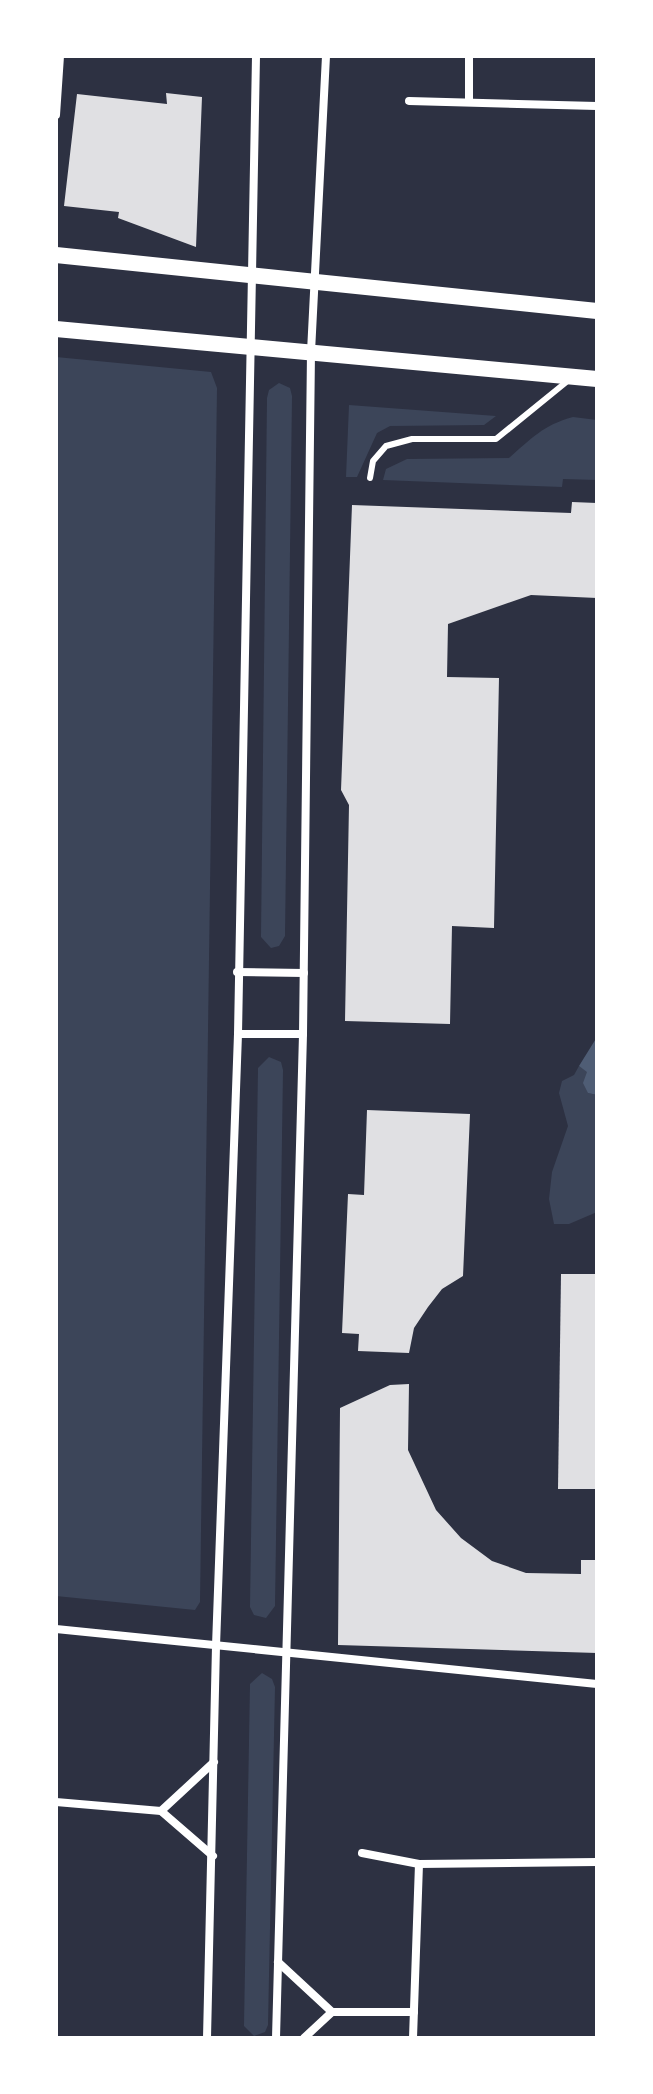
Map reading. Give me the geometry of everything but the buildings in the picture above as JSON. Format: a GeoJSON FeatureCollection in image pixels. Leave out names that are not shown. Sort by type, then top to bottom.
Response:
{"type":"FeatureCollection","features":[{"type":"Feature","properties":{"kind":"main road"},"geometry":{"type":"LineString","coordinates":[[56,255],[597,311]]}},
{"type":"Feature","properties":{"kind":"main road"},"geometry":{"type":"LineString","coordinates":[[56,329],[597,379]]}},
{"type":"Feature","properties":{"kind":"street"},"geometry":{"type":"LineString","coordinates":[[56,115],[60,56]]}},
{"type":"Feature","properties":{"kind":"street"},"geometry":{"type":"LineString","coordinates":[[207,2038],[216,1646],[238,1034],[256,56]]}},
{"type":"Feature","properties":{"kind":"street"},"geometry":{"type":"LineString","coordinates":[[276,2038],[289,1652],[303,1034],[311,352],[326,56]]}},
{"type":"Feature","properties":{"kind":"street"},"geometry":{"type":"LineString","coordinates":[[469,56],[469,102]]}},
{"type":"Feature","properties":{"kind":"street"},"geometry":{"type":"LineString","coordinates":[[409,101],[597,106]]}},
{"type":"Feature","properties":{"kind":"street"},"geometry":{"type":"LineString","coordinates":[[237,972],[304,973]]}},
{"type":"Feature","properties":{"kind":"street"},"geometry":{"type":"LineString","coordinates":[[238,1034],[303,1034]]}},
{"type":"Feature","properties":{"kind":"street"},"geometry":{"type":"LineString","coordinates":[[56,1629],[597,1684]]}},
{"type":"Feature","properties":{"kind":"street"},"geometry":{"type":"LineString","coordinates":[[161,1811],[214,1762]]}},
{"type":"Feature","properties":{"kind":"street"},"geometry":{"type":"LineString","coordinates":[[56,1802],[161,1811],[213,1856]]}},
{"type":"Feature","properties":{"kind":"street"},"geometry":{"type":"LineString","coordinates":[[362,1853],[419,1864],[597,1862]]}},
{"type":"Feature","properties":{"kind":"street"},"geometry":{"type":"LineString","coordinates":[[413,2038],[419,1864]]}},
{"type":"Feature","properties":{"kind":"street"},"geometry":{"type":"LineString","coordinates":[[278,1962],[332,2012],[414,2012]]}},
{"type":"Feature","properties":{"kind":"street"},"geometry":{"type":"LineString","coordinates":[[304,2038],[332,2012]]}},
{"type":"Feature","properties":{"kind":"lane"},"geometry":{"type":"LineString","coordinates":[[370,478],[378,453],[398,441],[496,439],[574,377]]}},
{"type":"Feature","properties":{"kind":"shaded area"},"geometry":{"type":"Polygon","coordinates":[[[56,357],[211,372],[217,388],[200,1602],[195,1610],[56,1596],[56,357]]]}},
{"type":"Feature","properties":{"kind":"shaded area"},"geometry":{"type":"Polygon","coordinates":[[[279,383],[290,388],[292,396],[285,936],[279,946],[271,948],[261,937],[267,398],[269,390],[279,383]]]}},
{"type":"Feature","properties":{"kind":"shaded area"},"geometry":{"type":"Polygon","coordinates":[[[349,405],[496,416],[484,425],[390,426],[377,433],[357,477],[346,477],[349,405]]]}},
{"type":"Feature","properties":{"kind":"shaded area"},"geometry":{"type":"Polygon","coordinates":[[[573,417],[597,420],[597,480],[563,479],[562,487],[383,480],[386,469],[407,459],[509,458],[545,428],[573,417]]]}},
{"type":"Feature","properties":{"kind":"shaded area"},"geometry":{"type":"Polygon","coordinates":[[[597,1037],[597,1095],[588,1093],[583,1083],[587,1072],[579,1066],[597,1037]]]}},
{"type":"Feature","properties":{"kind":"shaded area"},"geometry":{"type":"Polygon","coordinates":[[[269,1057],[281,1062],[283,1070],[275,1606],[266,1618],[254,1615],[250,1607],[258,1068],[269,1057]]]}},
{"type":"Feature","properties":{"kind":"shaded area"},"geometry":{"type":"Polygon","coordinates":[[[579,1066],[587,1071],[588,1093],[597,1095],[597,1212],[569,1224],[554,1224],[549,1199],[552,1172],[568,1126],[559,1093],[562,1081],[574,1075],[579,1066]]]}},
{"type":"Feature","properties":{"kind":"shaded area"},"geometry":{"type":"Polygon","coordinates":[[[262,1673],[272,1679],[275,1687],[268,2025],[265,2032],[254,2036],[244,2026],[250,1684],[262,1673]]]}}]}
